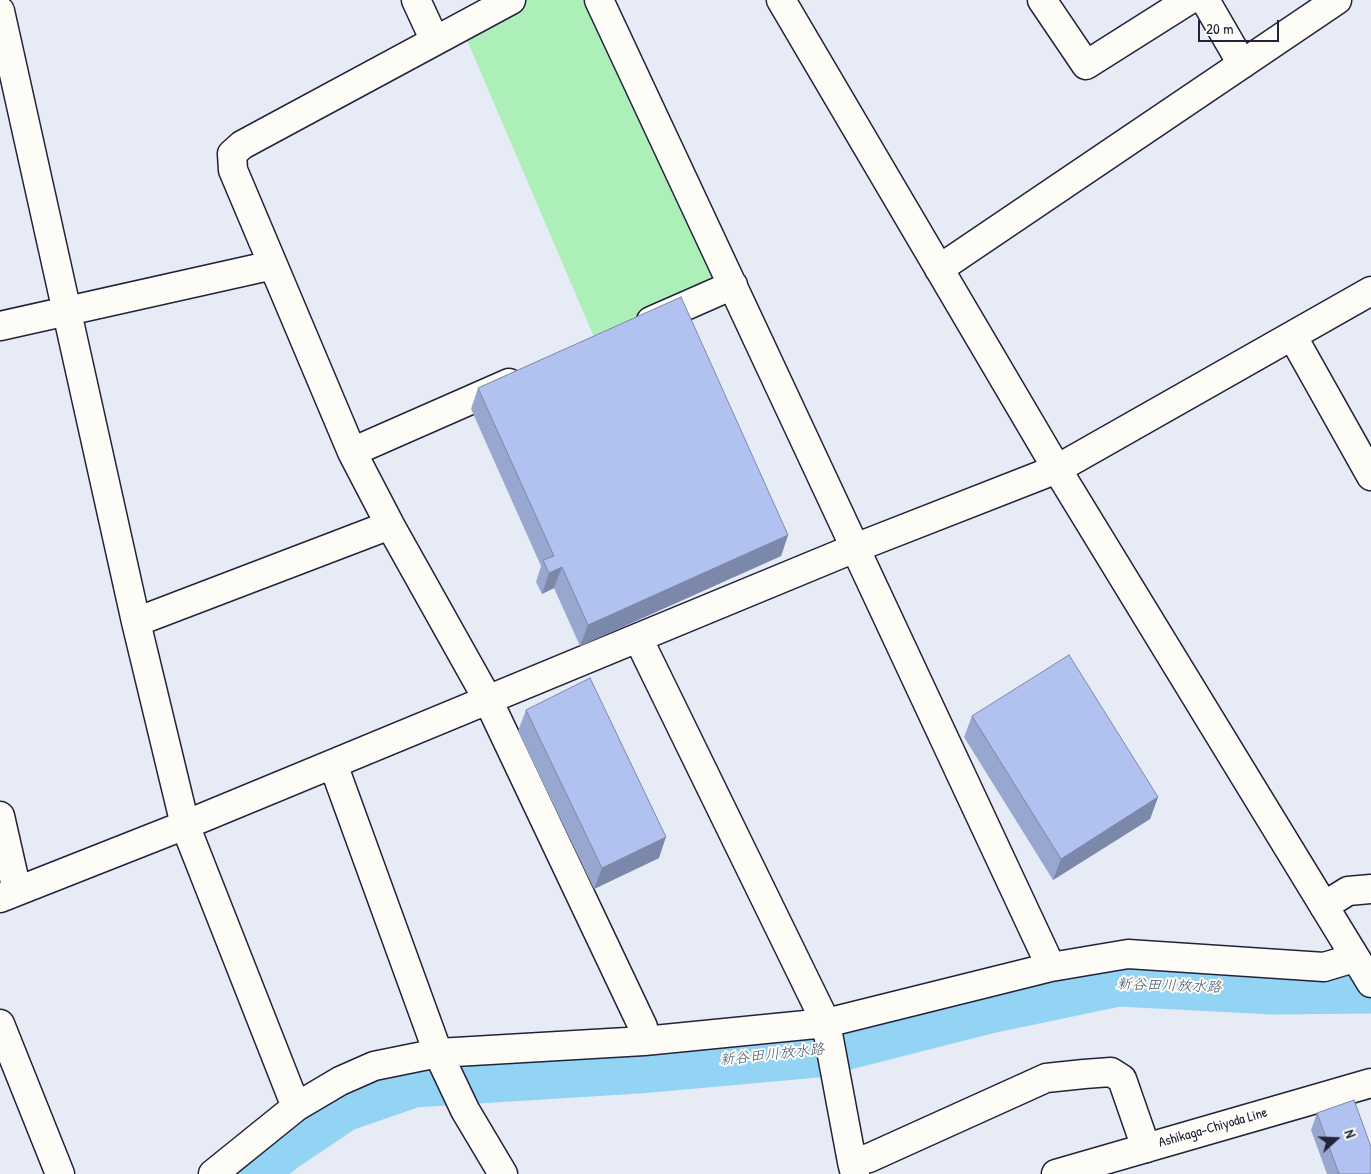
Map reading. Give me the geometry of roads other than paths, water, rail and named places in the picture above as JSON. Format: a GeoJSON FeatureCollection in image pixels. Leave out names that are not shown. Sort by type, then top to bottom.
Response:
{"type":"FeatureCollection","features":[{"type":"Feature","properties":{"kind":"street"},"geometry":{"type":"LineString","coordinates":[[416,0],[434,41]]}},
{"type":"Feature","properties":{"kind":"street"},"geometry":{"type":"LineString","coordinates":[[511,0],[242,144],[232,154],[233,170],[352,452],[390,525],[488,700],[643,1027],[644,1041]]}},
{"type":"Feature","properties":{"kind":"street"},"geometry":{"type":"LineString","coordinates":[[599,0],[1051,967]]}},
{"type":"Feature","properties":{"kind":"street"},"geometry":{"type":"LineString","coordinates":[[781,0],[1057,469],[1364,972]]}},
{"type":"Feature","properties":{"kind":"street"},"geometry":{"type":"LineString","coordinates":[[1042,0],[1086,65],[1190,0]]}},
{"type":"Feature","properties":{"kind":"street"},"geometry":{"type":"LineString","coordinates":[[1205,0],[1242,64]]}},
{"type":"Feature","properties":{"kind":"street"},"geometry":{"type":"LineString","coordinates":[[940,269],[1336,0]]}},
{"type":"Feature","properties":{"kind":"street"},"geometry":{"type":"LineString","coordinates":[[0,12],[136,622],[185,825],[296,1108]]}},
{"type":"Feature","properties":{"kind":"street"},"geometry":{"type":"LineString","coordinates":[[0,326],[273,265]]}},
{"type":"Feature","properties":{"kind":"street"},"geometry":{"type":"LineString","coordinates":[[624,332],[733,285]]}},
{"type":"Feature","properties":{"kind":"street"},"geometry":{"type":"LineString","coordinates":[[0,816],[8,895],[185,825],[855,548],[1057,469],[1293,337],[1371,291]]}},
{"type":"Feature","properties":{"kind":"street"},"geometry":{"type":"LineString","coordinates":[[1293,337],[1371,476]]}},
{"type":"Feature","properties":{"kind":"street"},"geometry":{"type":"LineString","coordinates":[[352,452],[534,372]]}},
{"type":"Feature","properties":{"kind":"street"},"geometry":{"type":"LineString","coordinates":[[136,622],[390,525]]}},
{"type":"Feature","properties":{"kind":"street"},"geometry":{"type":"LineString","coordinates":[[638,638],[827,1027],[854,1168],[869,1158],[1046,1078],[1111,1072],[1122,1079],[1146,1148]]}},
{"type":"Feature","properties":{"kind":"street"},"geometry":{"type":"LineString","coordinates":[[333,764],[438,1053],[465,1110],[503,1174]]}},
{"type":"Feature","properties":{"kind":"street"},"geometry":{"type":"LineString","coordinates":[[1324,906],[1348,891],[1371,889]]}},
{"type":"Feature","properties":{"kind":"street"},"geometry":{"type":"LineString","coordinates":[[212,1174],[296,1108],[340,1081],[374,1066],[438,1053],[644,1041],[827,1027],[1051,967],[1128,954],[1324,967],[1364,972]]}},
{"type":"Feature","properties":{"kind":"street"},"geometry":{"type":"LineString","coordinates":[[0,1024],[60,1174]]}},
{"type":"Feature","properties":{"kind":"street","name":"Ashikaga-Chiyoda Line"},"geometry":{"type":"LineString","coordinates":[[1056,1174],[1093,1169],[1146,1148],[1371,1083]]}},
{"type":"Feature","properties":{"kind":"waterway","name":"新谷田川放水路"},"geometry":{"type":"LineString","coordinates":[[251,1174],[283,1148],[344,1107],[413,1083],[638,1069],[816,1053],[989,1009],[1118,982],[1274,990],[1371,989]]}}]}
